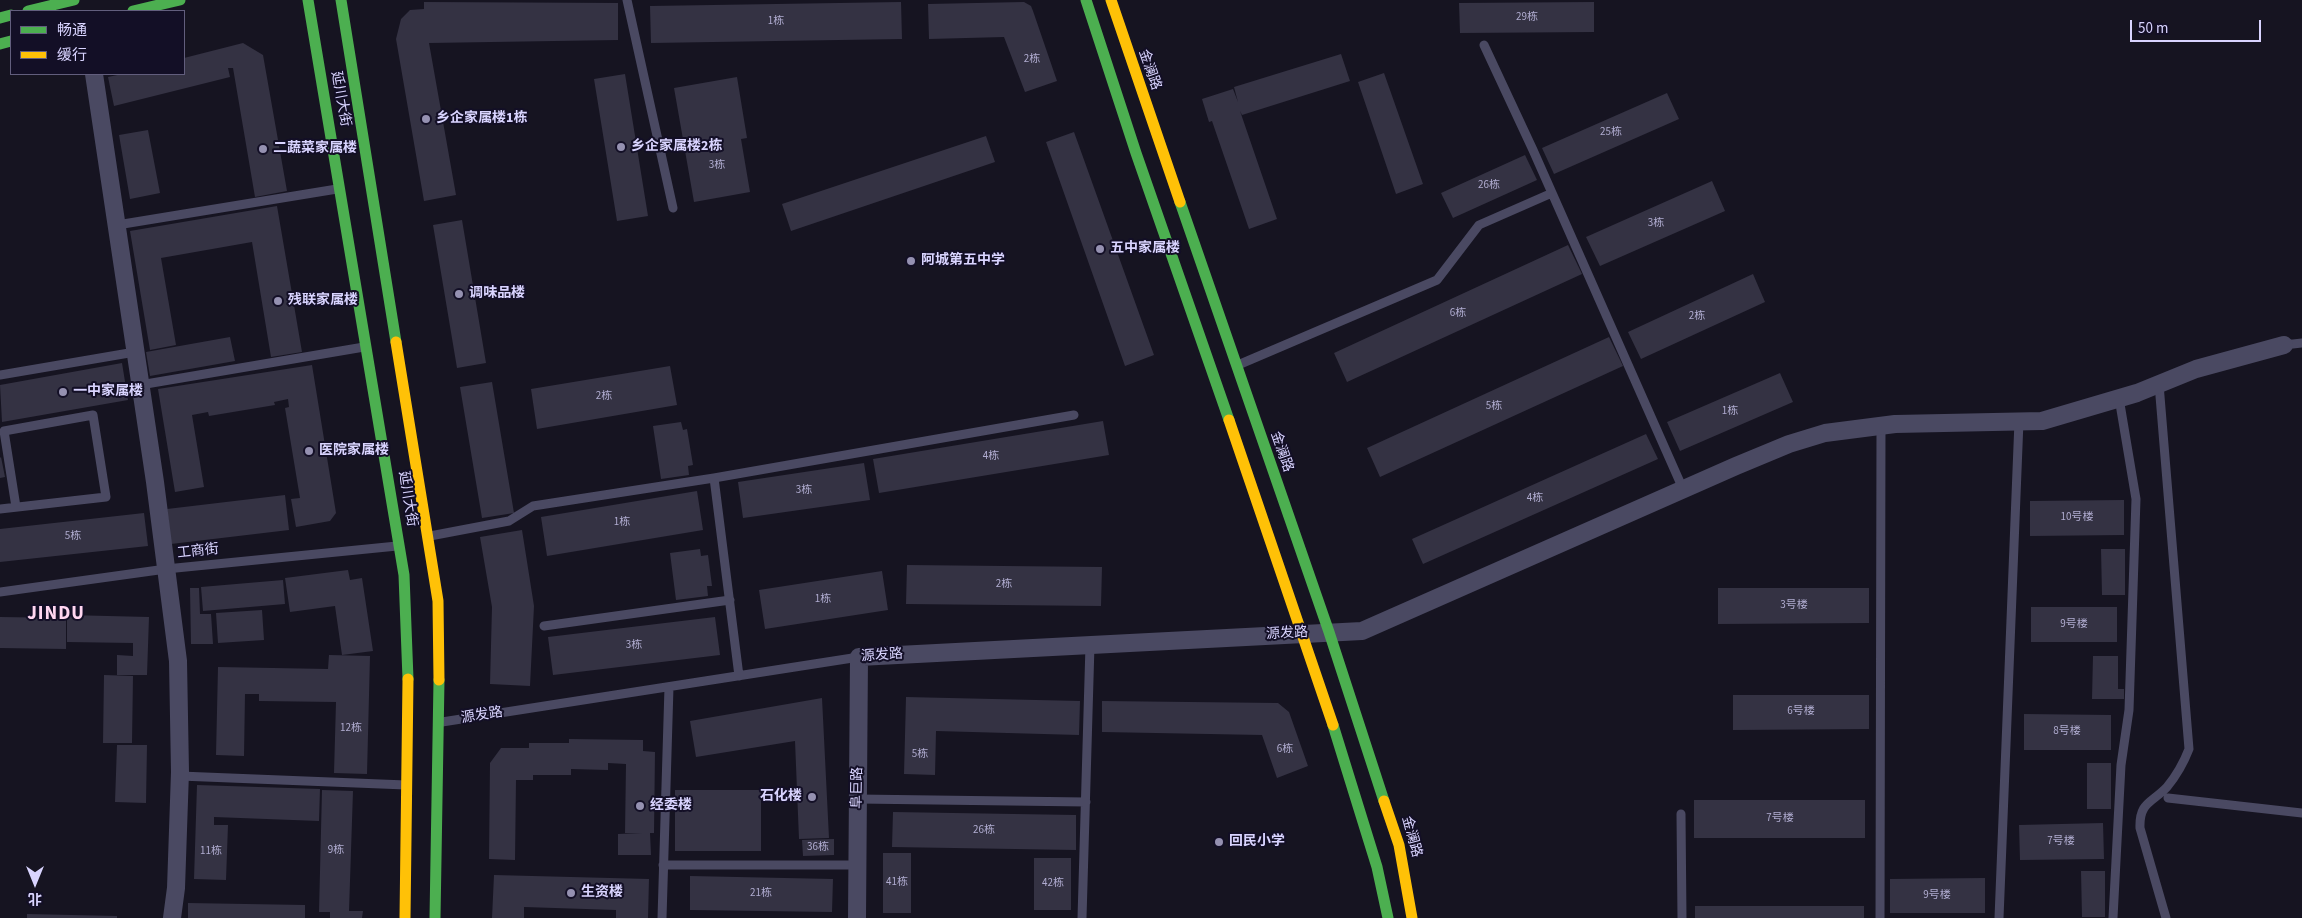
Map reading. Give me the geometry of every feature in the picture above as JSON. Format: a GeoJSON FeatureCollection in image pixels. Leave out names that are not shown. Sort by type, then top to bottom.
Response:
{"type":"FeatureCollection","features":[{"type":"Feature","properties":{"kind":"main road"},"geometry":{"type":"LineString","coordinates":[[32,10],[74,0]]}},
{"type":"Feature","properties":{"kind":"main road"},"geometry":{"type":"LineString","coordinates":[[137,10],[180,0]]}},
{"type":"Feature","properties":{"kind":"main road","name":"延川大街"},"geometry":{"type":"LineString","coordinates":[[308,0],[404,575],[408,635],[409,785],[405,918]]}},
{"type":"Feature","properties":{"kind":"main road","name":"延川大街"},"geometry":{"type":"LineString","coordinates":[[341,0],[438,601],[440,722],[435,918]]}},
{"type":"Feature","properties":{"kind":"main road"},"geometry":{"type":"LineString","coordinates":[[1086,0],[1136,153],[1303,633],[1358,800],[1377,867],[1388,918]]}},
{"type":"Feature","properties":{"kind":"main road","name":"金澜路"},"geometry":{"type":"LineString","coordinates":[[1111,0],[1329,632],[1399,845],[1412,918]]}},
{"type":"Feature","properties":{"kind":"street"},"geometry":{"type":"LineString","coordinates":[[94,75],[178,661],[180,776],[176,888],[172,918]]}},
{"type":"Feature","properties":{"kind":"street","name":"源发路"},"geometry":{"type":"LineString","coordinates":[[860,657],[1362,630],[1789,444],[1825,433],[1881,425],[2042,421],[2119,398],[2196,369],[2284,344]]}},
{"type":"Feature","properties":{"kind":"street","name":"阜巨路"},"geometry":{"type":"LineString","coordinates":[[857,918],[860,657]]}},
{"type":"Feature","properties":{"kind":"lane"},"geometry":{"type":"LineString","coordinates":[[627,0],[673,208]]}},
{"type":"Feature","properties":{"kind":"lane"},"geometry":{"type":"LineString","coordinates":[[1484,45],[1552,193],[1683,489]]}},
{"type":"Feature","properties":{"kind":"lane"},"geometry":{"type":"LineString","coordinates":[[116,225],[340,189]]}},
{"type":"Feature","properties":{"kind":"lane"},"geometry":{"type":"LineString","coordinates":[[1236,366],[1437,280],[1479,225],[1552,193]]}},
{"type":"Feature","properties":{"kind":"lane"},"geometry":{"type":"LineString","coordinates":[[2284,344],[2302,344]]}},
{"type":"Feature","properties":{"kind":"lane"},"geometry":{"type":"LineString","coordinates":[[140,385],[367,346]]}},
{"type":"Feature","properties":{"kind":"lane"},"geometry":{"type":"LineString","coordinates":[[0,376],[135,352]]}},
{"type":"Feature","properties":{"kind":"lane"},"geometry":{"type":"LineString","coordinates":[[2158,384],[2189,749],[2185,760],[2166,788],[2148,802],[2140,814],[2140,828],[2166,918]]}},
{"type":"Feature","properties":{"kind":"lane"},"geometry":{"type":"LineString","coordinates":[[2114,918],[2121,765],[2129,710],[2136,499],[2119,398]]}},
{"type":"Feature","properties":{"kind":"lane"},"geometry":{"type":"LineString","coordinates":[[0,508],[16,507],[106,497],[93,415],[4,431],[16,507]]}},
{"type":"Feature","properties":{"kind":"lane"},"geometry":{"type":"LineString","coordinates":[[428,536],[509,521],[533,506],[714,478],[1074,415]]}},
{"type":"Feature","properties":{"kind":"lane"},"geometry":{"type":"LineString","coordinates":[[1999,918],[2019,421]]}},
{"type":"Feature","properties":{"kind":"lane"},"geometry":{"type":"LineString","coordinates":[[1880,918],[1881,425]]}},
{"type":"Feature","properties":{"kind":"lane"},"geometry":{"type":"LineString","coordinates":[[714,478],[739,676]]}},
{"type":"Feature","properties":{"kind":"lane","name":"工商街"},"geometry":{"type":"LineString","coordinates":[[0,592],[166,569],[400,545]]}},
{"type":"Feature","properties":{"kind":"lane"},"geometry":{"type":"LineString","coordinates":[[544,626],[730,600]]}},
{"type":"Feature","properties":{"kind":"lane"},"geometry":{"type":"LineString","coordinates":[[1082,918],[1090,645]]}},
{"type":"Feature","properties":{"kind":"lane","name":"源发路"},"geometry":{"type":"LineString","coordinates":[[440,722],[860,657]]}},
{"type":"Feature","properties":{"kind":"lane"},"geometry":{"type":"LineString","coordinates":[[662,918],[669,686]]}},
{"type":"Feature","properties":{"kind":"lane"},"geometry":{"type":"LineString","coordinates":[[180,776],[409,785]]}},
{"type":"Feature","properties":{"kind":"lane"},"geometry":{"type":"LineString","coordinates":[[2168,798],[2302,813]]}},
{"type":"Feature","properties":{"kind":"lane"},"geometry":{"type":"LineString","coordinates":[[858,800],[1086,802]]}},
{"type":"Feature","properties":{"kind":"lane"},"geometry":{"type":"LineString","coordinates":[[1681,814],[1682,918]]}},
{"type":"Feature","properties":{"kind":"lane"},"geometry":{"type":"LineString","coordinates":[[663,865],[857,866]]}},
{"type":"Feature","properties":{"kind":"building","name":"乡企家属楼1栋"},"geometry":{"type":"Polygon","coordinates":[[[424,2],[618,3],[618,40],[429,43],[456,195],[424,201],[396,39],[401,19],[410,10],[424,9],[424,2]]]}},
{"type":"Feature","properties":{"kind":"building"},"geometry":{"type":"Polygon","coordinates":[[[901,2],[902,39],[651,43],[650,6],[901,2]]]}},
{"type":"Feature","properties":{"kind":"building"},"geometry":{"type":"Polygon","coordinates":[[[1024,2],[1031,6],[1057,81],[1025,92],[1004,37],[929,39],[928,4],[1024,2]]]}},
{"type":"Feature","properties":{"kind":"building"},"geometry":{"type":"Polygon","coordinates":[[[1594,2],[1594,32],[1460,33],[1459,3],[1594,2]]]}},
{"type":"Feature","properties":{"kind":"building","name":"二蔬菜家属楼"},"geometry":{"type":"Polygon","coordinates":[[[243,43],[263,55],[287,191],[255,197],[233,68],[228,68],[230,77],[114,106],[108,77],[117,75],[185,75],[185,58],[243,43]]]}},
{"type":"Feature","properties":{"kind":"building"},"geometry":{"type":"Polygon","coordinates":[[[1341,54],[1350,81],[1242,115],[1240,111],[1277,219],[1249,229],[1212,121],[1209,122],[1202,99],[1233,89],[1238,102],[1234,87],[1341,54]]]}},
{"type":"Feature","properties":{"kind":"building"},"geometry":{"type":"Polygon","coordinates":[[[1384,73],[1423,184],[1396,194],[1358,82],[1384,73]]]}},
{"type":"Feature","properties":{"kind":"building","name":"乡企家属楼2栋"},"geometry":{"type":"Polygon","coordinates":[[[625,74],[648,216],[617,221],[594,79],[625,74]]]}},
{"type":"Feature","properties":{"kind":"building"},"geometry":{"type":"Polygon","coordinates":[[[737,77],[747,138],[741,139],[750,192],[694,202],[674,88],[737,77]]]}},
{"type":"Feature","properties":{"kind":"building"},"geometry":{"type":"Polygon","coordinates":[[[1667,93],[1679,119],[1554,174],[1542,148],[1667,93]]]}},
{"type":"Feature","properties":{"kind":"building"},"geometry":{"type":"Polygon","coordinates":[[[148,130],[160,193],[130,199],[119,135],[148,130]]]}},
{"type":"Feature","properties":{"kind":"building","name":"五中家属楼"},"geometry":{"type":"Polygon","coordinates":[[[1074,132],[1154,355],[1125,366],[1046,142],[1074,132]]]}},
{"type":"Feature","properties":{"kind":"building"},"geometry":{"type":"Polygon","coordinates":[[[986,136],[995,162],[791,231],[782,204],[986,136]]]}},
{"type":"Feature","properties":{"kind":"building"},"geometry":{"type":"Polygon","coordinates":[[[1525,155],[1537,180],[1453,218],[1441,193],[1525,155]]]}},
{"type":"Feature","properties":{"kind":"building"},"geometry":{"type":"Polygon","coordinates":[[[1712,181],[1725,211],[1600,266],[1586,237],[1712,181]]]}},
{"type":"Feature","properties":{"kind":"building","name":"残联家属楼"},"geometry":{"type":"Polygon","coordinates":[[[277,206],[302,352],[271,357],[252,242],[161,258],[176,345],[150,350],[130,231],[277,206]]]}},
{"type":"Feature","properties":{"kind":"building","name":"调味品楼"},"geometry":{"type":"Polygon","coordinates":[[[462,220],[486,363],[457,368],[433,225],[462,220]]]}},
{"type":"Feature","properties":{"kind":"building"},"geometry":{"type":"Polygon","coordinates":[[[1568,245],[1582,274],[1347,382],[1334,353],[1568,245]]]}},
{"type":"Feature","properties":{"kind":"building"},"geometry":{"type":"Polygon","coordinates":[[[1753,274],[1765,302],[1641,359],[1628,332],[1753,274]]]}},
{"type":"Feature","properties":{"kind":"building"},"geometry":{"type":"Polygon","coordinates":[[[230,337],[235,361],[150,376],[146,352],[230,337]]]}},
{"type":"Feature","properties":{"kind":"building"},"geometry":{"type":"Polygon","coordinates":[[[1609,337],[1623,366],[1380,477],[1367,448],[1609,337]]]}},
{"type":"Feature","properties":{"kind":"building","name":"一中家属楼"},"geometry":{"type":"Polygon","coordinates":[[[122,363],[128,400],[2,422],[0,385],[122,363]]]}},
{"type":"Feature","properties":{"kind":"building","name":"医院家属楼"},"geometry":{"type":"Polygon","coordinates":[[[312,365],[336,513],[330,521],[296,527],[291,499],[300,498],[285,408],[289,407],[288,399],[274,402],[275,405],[209,416],[208,412],[192,415],[204,487],[175,492],[158,389],[312,365]]]}},
{"type":"Feature","properties":{"kind":"building"},"geometry":{"type":"Polygon","coordinates":[[[670,366],[677,405],[537,429],[531,389],[670,366]]]}},
{"type":"Feature","properties":{"kind":"building"},"geometry":{"type":"Polygon","coordinates":[[[1780,373],[1793,402],[1680,451],[1667,422],[1780,373]]]}},
{"type":"Feature","properties":{"kind":"building"},"geometry":{"type":"Polygon","coordinates":[[[492,382],[514,513],[482,518],[460,387],[492,382]]]}},
{"type":"Feature","properties":{"kind":"building"},"geometry":{"type":"Polygon","coordinates":[[[1103,421],[1109,455],[879,493],[873,459],[1103,421]]]}},
{"type":"Feature","properties":{"kind":"building"},"geometry":{"type":"Polygon","coordinates":[[[681,422],[683,430],[687,429],[693,465],[688,466],[689,475],[661,479],[653,426],[681,422]]]}},
{"type":"Feature","properties":{"kind":"building"},"geometry":{"type":"Polygon","coordinates":[[[1646,434],[1658,459],[1423,564],[1412,539],[1646,434]]]}},
{"type":"Feature","properties":{"kind":"building"},"geometry":{"type":"Polygon","coordinates":[[[0,458],[5,477],[0,478],[0,458]]]}},
{"type":"Feature","properties":{"kind":"building"},"geometry":{"type":"Polygon","coordinates":[[[864,463],[870,500],[743,518],[738,482],[864,463]]]}},
{"type":"Feature","properties":{"kind":"building"},"geometry":{"type":"Polygon","coordinates":[[[697,491],[703,530],[547,556],[541,517],[697,491]]]}},
{"type":"Feature","properties":{"kind":"building"},"geometry":{"type":"Polygon","coordinates":[[[285,495],[289,530],[171,544],[167,509],[285,495]]]}},
{"type":"Feature","properties":{"kind":"building"},"geometry":{"type":"Polygon","coordinates":[[[2124,500],[2124,535],[2030,536],[2030,501],[2124,500]]]}},
{"type":"Feature","properties":{"kind":"building"},"geometry":{"type":"Polygon","coordinates":[[[144,513],[148,546],[0,562],[0,529],[144,513]]]}},
{"type":"Feature","properties":{"kind":"building"},"geometry":{"type":"Polygon","coordinates":[[[522,530],[534,606],[530,686],[490,684],[492,607],[480,537],[522,530]]]}},
{"type":"Feature","properties":{"kind":"building"},"geometry":{"type":"Polygon","coordinates":[[[700,549],[701,556],[708,555],[712,586],[707,586],[708,596],[676,600],[670,553],[700,549]]]}},
{"type":"Feature","properties":{"kind":"building"},"geometry":{"type":"Polygon","coordinates":[[[2101,549],[2125,549],[2125,595],[2102,595],[2101,549]]]}},
{"type":"Feature","properties":{"kind":"building"},"geometry":{"type":"Polygon","coordinates":[[[907,565],[1102,567],[1101,606],[906,604],[907,565]]]}},
{"type":"Feature","properties":{"kind":"building"},"geometry":{"type":"Polygon","coordinates":[[[348,570],[350,580],[362,578],[373,651],[342,655],[335,606],[290,612],[285,578],[348,570]]]}},
{"type":"Feature","properties":{"kind":"building"},"geometry":{"type":"Polygon","coordinates":[[[882,571],[888,610],[765,629],[759,590],[882,571]]]}},
{"type":"Feature","properties":{"kind":"building"},"geometry":{"type":"Polygon","coordinates":[[[283,580],[285,604],[203,611],[201,587],[283,580]]]}},
{"type":"Feature","properties":{"kind":"building"},"geometry":{"type":"Polygon","coordinates":[[[190,588],[199,588],[200,614],[211,614],[213,644],[191,644],[190,588]]]}},
{"type":"Feature","properties":{"kind":"building"},"geometry":{"type":"Polygon","coordinates":[[[1718,588],[1869,588],[1869,623],[1718,624],[1718,588]]]}},
{"type":"Feature","properties":{"kind":"building"},"geometry":{"type":"Polygon","coordinates":[[[2031,607],[2117,607],[2117,642],[2031,642],[2031,607]]]}},
{"type":"Feature","properties":{"kind":"building"},"geometry":{"type":"Polygon","coordinates":[[[262,610],[264,640],[218,643],[216,613],[262,610]]]}},
{"type":"Feature","properties":{"kind":"building"},"geometry":{"type":"Polygon","coordinates":[[[67,615],[149,617],[147,675],[117,675],[117,655],[133,656],[133,643],[67,642],[67,615]]]}},
{"type":"Feature","properties":{"kind":"building"},"geometry":{"type":"Polygon","coordinates":[[[0,617],[66,618],[66,649],[0,648],[0,617]]]}},
{"type":"Feature","properties":{"kind":"building"},"geometry":{"type":"Polygon","coordinates":[[[715,617],[720,655],[553,675],[548,637],[715,617]]]}},
{"type":"Feature","properties":{"kind":"building"},"geometry":{"type":"Polygon","coordinates":[[[329,655],[370,656],[367,774],[334,773],[336,702],[259,701],[259,694],[245,694],[244,756],[216,755],[218,667],[328,669],[329,655]]]}},
{"type":"Feature","properties":{"kind":"building"},"geometry":{"type":"Polygon","coordinates":[[[2093,656],[2118,656],[2118,689],[2124,689],[2124,699],[2092,699],[2093,656]]]}},
{"type":"Feature","properties":{"kind":"building"},"geometry":{"type":"Polygon","coordinates":[[[104,675],[133,676],[132,743],[103,743],[104,675]]]}},
{"type":"Feature","properties":{"kind":"building"},"geometry":{"type":"Polygon","coordinates":[[[1733,695],[1869,695],[1869,729],[1733,730],[1733,695]]]}},
{"type":"Feature","properties":{"kind":"building"},"geometry":{"type":"Polygon","coordinates":[[[906,697],[1080,701],[1079,735],[936,731],[935,775],[904,774],[906,697]]]}},
{"type":"Feature","properties":{"kind":"building","name":"石化楼"},"geometry":{"type":"Polygon","coordinates":[[[822,698],[829,838],[799,839],[795,741],[696,757],[690,721],[822,698]]]}},
{"type":"Feature","properties":{"kind":"building"},"geometry":{"type":"Polygon","coordinates":[[[1102,701],[1278,703],[1289,712],[1308,766],[1277,778],[1262,735],[1102,732],[1102,701]]]}},
{"type":"Feature","properties":{"kind":"building"},"geometry":{"type":"Polygon","coordinates":[[[2024,714],[2111,715],[2111,750],[2024,750],[2024,714]]]}},
{"type":"Feature","properties":{"kind":"building","name":"经委楼"},"geometry":{"type":"Polygon","coordinates":[[[569,739],[643,740],[643,751],[655,752],[654,833],[650,833],[651,855],[618,855],[618,834],[642,833],[625,833],[626,764],[608,763],[608,770],[571,769],[571,775],[533,775],[533,780],[516,780],[515,860],[489,859],[490,763],[501,748],[529,748],[529,743],[569,743],[569,739]]]}},
{"type":"Feature","properties":{"kind":"building"},"geometry":{"type":"Polygon","coordinates":[[[117,745],[147,745],[146,803],[115,802],[117,745]]]}},
{"type":"Feature","properties":{"kind":"building"},"geometry":{"type":"Polygon","coordinates":[[[2087,763],[2111,763],[2111,809],[2087,809],[2087,763]]]}},
{"type":"Feature","properties":{"kind":"building"},"geometry":{"type":"Polygon","coordinates":[[[197,785],[320,789],[319,821],[214,817],[214,825],[228,825],[226,880],[194,879],[197,785]]]}},
{"type":"Feature","properties":{"kind":"building"},"geometry":{"type":"Polygon","coordinates":[[[322,790],[353,791],[349,911],[363,911],[362,918],[330,918],[330,912],[319,912],[322,790]]]}},
{"type":"Feature","properties":{"kind":"building"},"geometry":{"type":"Polygon","coordinates":[[[675,790],[761,790],[761,851],[675,851],[675,790]]]}},
{"type":"Feature","properties":{"kind":"building"},"geometry":{"type":"Polygon","coordinates":[[[1694,800],[1865,800],[1865,838],[1694,838],[1694,800]]]}},
{"type":"Feature","properties":{"kind":"building"},"geometry":{"type":"Polygon","coordinates":[[[893,812],[1076,815],[1076,850],[892,847],[893,812]]]}},
{"type":"Feature","properties":{"kind":"building"},"geometry":{"type":"Polygon","coordinates":[[[2103,823],[2104,859],[2020,860],[2019,825],[2103,823]]]}},
{"type":"Feature","properties":{"kind":"building"},"geometry":{"type":"Polygon","coordinates":[[[834,839],[834,855],[803,856],[802,840],[834,839]]]}},
{"type":"Feature","properties":{"kind":"building"},"geometry":{"type":"Polygon","coordinates":[[[883,853],[911,853],[911,913],[883,913],[883,853]]]}},
{"type":"Feature","properties":{"kind":"building"},"geometry":{"type":"Polygon","coordinates":[[[1034,858],[1071,858],[1071,910],[1034,910],[1034,858]]]}},
{"type":"Feature","properties":{"kind":"building"},"geometry":{"type":"Polygon","coordinates":[[[2081,871],[2105,871],[2105,917],[2082,917],[2081,871]]]}},
{"type":"Feature","properties":{"kind":"building","name":"生资楼"},"geometry":{"type":"Polygon","coordinates":[[[494,875],[649,879],[648,918],[616,918],[616,910],[524,907],[524,918],[492,918],[494,875]]]}},
{"type":"Feature","properties":{"kind":"building"},"geometry":{"type":"Polygon","coordinates":[[[690,876],[833,879],[832,912],[690,910],[690,876]]]}},
{"type":"Feature","properties":{"kind":"building"},"geometry":{"type":"Polygon","coordinates":[[[1985,878],[1985,913],[1890,913],[1890,879],[1985,878]]]}},
{"type":"Feature","properties":{"kind":"building"},"geometry":{"type":"Polygon","coordinates":[[[188,903],[305,905],[305,918],[188,918],[188,903]]]}},
{"type":"Feature","properties":{"kind":"building"},"geometry":{"type":"Polygon","coordinates":[[[1695,906],[1864,906],[1864,918],[1695,918],[1695,906]]]}},
{"type":"Feature","properties":{"kind":"building"},"geometry":{"type":"Polygon","coordinates":[[[27,914],[117,916],[117,918],[27,918],[27,914]]]}},
{"type":"Feature","properties":{"kind":"traffic: fast"},"geometry":{"type":"LineString","coordinates":[[32,10],[74,0]]}},
{"type":"Feature","properties":{"kind":"traffic: fast"},"geometry":{"type":"LineString","coordinates":[[137,10],[180,0]]}},
{"type":"Feature","properties":{"kind":"traffic: fast"},"geometry":{"type":"LineString","coordinates":[[308,0],[404,575],[408,679]]}},
{"type":"Feature","properties":{"kind":"traffic: fast"},"geometry":{"type":"LineString","coordinates":[[341,0],[396,342]]}},
{"type":"Feature","properties":{"kind":"traffic: fast"},"geometry":{"type":"LineString","coordinates":[[1086,0],[1136,153],[1229,420]]}},
{"type":"Feature","properties":{"kind":"traffic: fast"},"geometry":{"type":"LineString","coordinates":[[0,18],[10,15]]}},
{"type":"Feature","properties":{"kind":"traffic: fast"},"geometry":{"type":"LineString","coordinates":[[0,44],[10,41]]}},
{"type":"Feature","properties":{"kind":"traffic: fast"},"geometry":{"type":"LineString","coordinates":[[1180,202],[1329,632],[1384,801]]}},
{"type":"Feature","properties":{"kind":"traffic: fast"},"geometry":{"type":"LineString","coordinates":[[435,918],[439,680]]}},
{"type":"Feature","properties":{"kind":"traffic: fast"},"geometry":{"type":"LineString","coordinates":[[1333,725],[1377,867],[1388,918]]}},
{"type":"Feature","properties":{"kind":"traffic: slow"},"geometry":{"type":"LineString","coordinates":[[1111,0],[1180,202]]}},
{"type":"Feature","properties":{"kind":"traffic: slow"},"geometry":{"type":"LineString","coordinates":[[396,342],[438,601],[439,680]]}},
{"type":"Feature","properties":{"kind":"traffic: slow"},"geometry":{"type":"LineString","coordinates":[[1229,420],[1333,725]]}},
{"type":"Feature","properties":{"kind":"traffic: slow"},"geometry":{"type":"LineString","coordinates":[[405,918],[408,679]]}},
{"type":"Feature","properties":{"kind":"traffic: slow"},"geometry":{"type":"LineString","coordinates":[[1384,801],[1399,845],[1412,918]]}},
{"type":"Feature","properties":{"kind":"place","name":"乡企家属楼1栋"},"geometry":{"type":"Point","coordinates":[426,119]}},
{"type":"Feature","properties":{"kind":"place","name":"乡企家属楼2栋"},"geometry":{"type":"Point","coordinates":[621,147]}},
{"type":"Feature","properties":{"kind":"place","name":"二蔬菜家属楼"},"geometry":{"type":"Point","coordinates":[263,149]}},
{"type":"Feature","properties":{"kind":"place","name":"五中家属楼"},"geometry":{"type":"Point","coordinates":[1100,249]}},
{"type":"Feature","properties":{"kind":"place","name":"阿城第五中学"},"geometry":{"type":"Point","coordinates":[911,261]}},
{"type":"Feature","properties":{"kind":"place","name":"调味品楼"},"geometry":{"type":"Point","coordinates":[459,294]}},
{"type":"Feature","properties":{"kind":"place","name":"残联家属楼"},"geometry":{"type":"Point","coordinates":[278,301]}},
{"type":"Feature","properties":{"kind":"place","name":"一中家属楼"},"geometry":{"type":"Point","coordinates":[63,392]}},
{"type":"Feature","properties":{"kind":"place","name":"医院家属楼"},"geometry":{"type":"Point","coordinates":[309,451]}},
{"type":"Feature","properties":{"kind":"place","name":"石化楼"},"geometry":{"type":"Point","coordinates":[812,797]}},
{"type":"Feature","properties":{"kind":"place","name":"经委楼"},"geometry":{"type":"Point","coordinates":[640,806]}},
{"type":"Feature","properties":{"kind":"place","name":"回民小学"},"geometry":{"type":"Point","coordinates":[1219,842]}},
{"type":"Feature","properties":{"kind":"place","name":"生资楼"},"geometry":{"type":"Point","coordinates":[571,893]}},
{"type":"Feature","properties":{"kind":"district","name":"JINDU"},"geometry":{"type":"Point","coordinates":[56,615]}}]}
